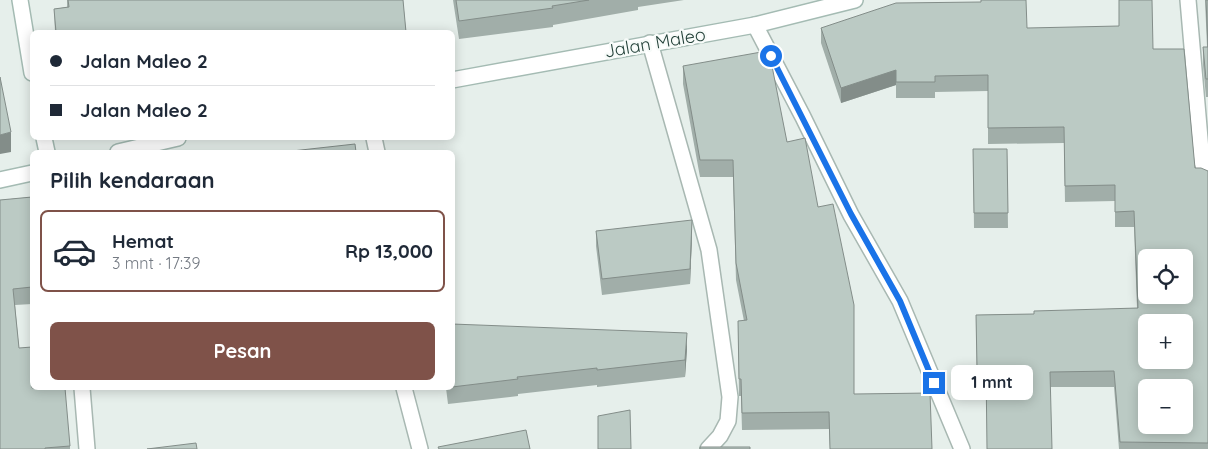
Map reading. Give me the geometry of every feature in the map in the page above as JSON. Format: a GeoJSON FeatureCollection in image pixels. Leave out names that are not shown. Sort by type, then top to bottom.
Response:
{"type":"FeatureCollection","features":[{"type":"Feature","properties":{"kind":"street"},"geometry":{"type":"LineString","coordinates":[[20,0],[30,61]]}},
{"type":"Feature","properties":{"kind":"street","name":"Jalan Maleo"},"geometry":{"type":"LineString","coordinates":[[455,79],[754,25],[855,0]]}},
{"type":"Feature","properties":{"kind":"street"},"geometry":{"type":"LineString","coordinates":[[1188,0],[1202,162],[1208,178]]}},
{"type":"Feature","properties":{"kind":"street"},"geometry":{"type":"LineString","coordinates":[[754,25],[803,117],[851,214],[900,301],[962,449]]}},
{"type":"Feature","properties":{"kind":"street"},"geometry":{"type":"LineString","coordinates":[[650,43],[709,250],[730,397],[728,422],[720,436],[708,449]]}},
{"type":"Feature","properties":{"kind":"street"},"geometry":{"type":"LineString","coordinates":[[127,150],[169,140]]}},
{"type":"Feature","properties":{"kind":"street"},"geometry":{"type":"LineString","coordinates":[[0,180],[30,173]]}},
{"type":"Feature","properties":{"kind":"street"},"geometry":{"type":"LineString","coordinates":[[82,390],[87,449]]}},
{"type":"Feature","properties":{"kind":"street"},"geometry":{"type":"LineString","coordinates":[[405,390],[420,449]]}},
{"type":"Feature","properties":{"kind":"building"},"geometry":{"type":"Polygon","coordinates":[[[68,0],[403,0],[406,30],[56,30],[54,9],[69,7],[68,0]]]}},
{"type":"Feature","properties":{"kind":"building"},"geometry":{"type":"Polygon","coordinates":[[[456,0],[589,0],[552,6],[553,8],[459,21],[456,0]]]}},
{"type":"Feature","properties":{"kind":"building"},"geometry":{"type":"Polygon","coordinates":[[[1026,0],[1027,28],[1119,26],[1119,0],[1152,0],[1153,49],[1184,49],[1195,168],[1208,171],[1208,443],[1120,442],[1114,371],[1050,372],[1052,449],[987,449],[986,367],[977,367],[976,315],[1034,314],[1034,311],[1138,308],[1134,211],[1115,212],[1115,185],[1065,186],[1064,127],[988,128],[988,75],[935,76],[935,82],[896,82],[896,70],[841,88],[821,28],[896,3],[1026,0]]]}},
{"type":"Feature","properties":{"kind":"building"},"geometry":{"type":"Polygon","coordinates":[[[1206,0],[1208,0],[1208,47],[1206,0]]]}},
{"type":"Feature","properties":{"kind":"building"},"geometry":{"type":"Polygon","coordinates":[[[1203,47],[1208,47],[1208,79],[1206,79],[1203,47]]]}},
{"type":"Feature","properties":{"kind":"building"},"geometry":{"type":"Polygon","coordinates":[[[767,51],[770,56],[787,142],[805,138],[818,207],[833,204],[854,305],[854,394],[930,393],[932,449],[830,449],[829,412],[742,413],[741,379],[739,379],[738,321],[747,320],[736,263],[733,160],[700,160],[683,66],[767,51]]]}},
{"type":"Feature","properties":{"kind":"building"},"geometry":{"type":"Polygon","coordinates":[[[0,77],[11,132],[0,135],[0,77]]]}},
{"type":"Feature","properties":{"kind":"building"},"geometry":{"type":"Polygon","coordinates":[[[355,144],[356,150],[301,150],[355,144]]]}},
{"type":"Feature","properties":{"kind":"building"},"geometry":{"type":"Polygon","coordinates":[[[973,149],[1007,149],[1008,213],[974,213],[973,149]]]}},
{"type":"Feature","properties":{"kind":"building"},"geometry":{"type":"Polygon","coordinates":[[[30,197],[30,287],[13,289],[19,348],[30,347],[30,390],[65,390],[70,446],[45,449],[0,449],[0,200],[30,197]]]}},
{"type":"Feature","properties":{"kind":"building"},"geometry":{"type":"Polygon","coordinates":[[[692,220],[690,269],[602,279],[596,231],[692,220]]]}},
{"type":"Feature","properties":{"kind":"building"},"geometry":{"type":"Polygon","coordinates":[[[455,324],[687,333],[685,360],[517,377],[518,379],[455,387],[455,324]]]}},
{"type":"Feature","properties":{"kind":"building"},"geometry":{"type":"Polygon","coordinates":[[[630,410],[631,449],[598,449],[598,416],[630,410]]]}},
{"type":"Feature","properties":{"kind":"building"},"geometry":{"type":"Polygon","coordinates":[[[526,430],[530,449],[439,449],[438,447],[526,430]]]}},
{"type":"Feature","properties":{"kind":"building"},"geometry":{"type":"Polygon","coordinates":[[[196,443],[197,449],[147,449],[196,443]]]}},
{"type":"Feature","properties":{"kind":"building"},"geometry":{"type":"Polygon","coordinates":[[[700,447],[750,447],[750,449],[700,449],[700,447]]]}},
{"type":"Feature","properties":{"kind":"route"},"geometry":{"type":"LineString","coordinates":[[771,56],[851,214],[900,301],[934,383]]}}]}
